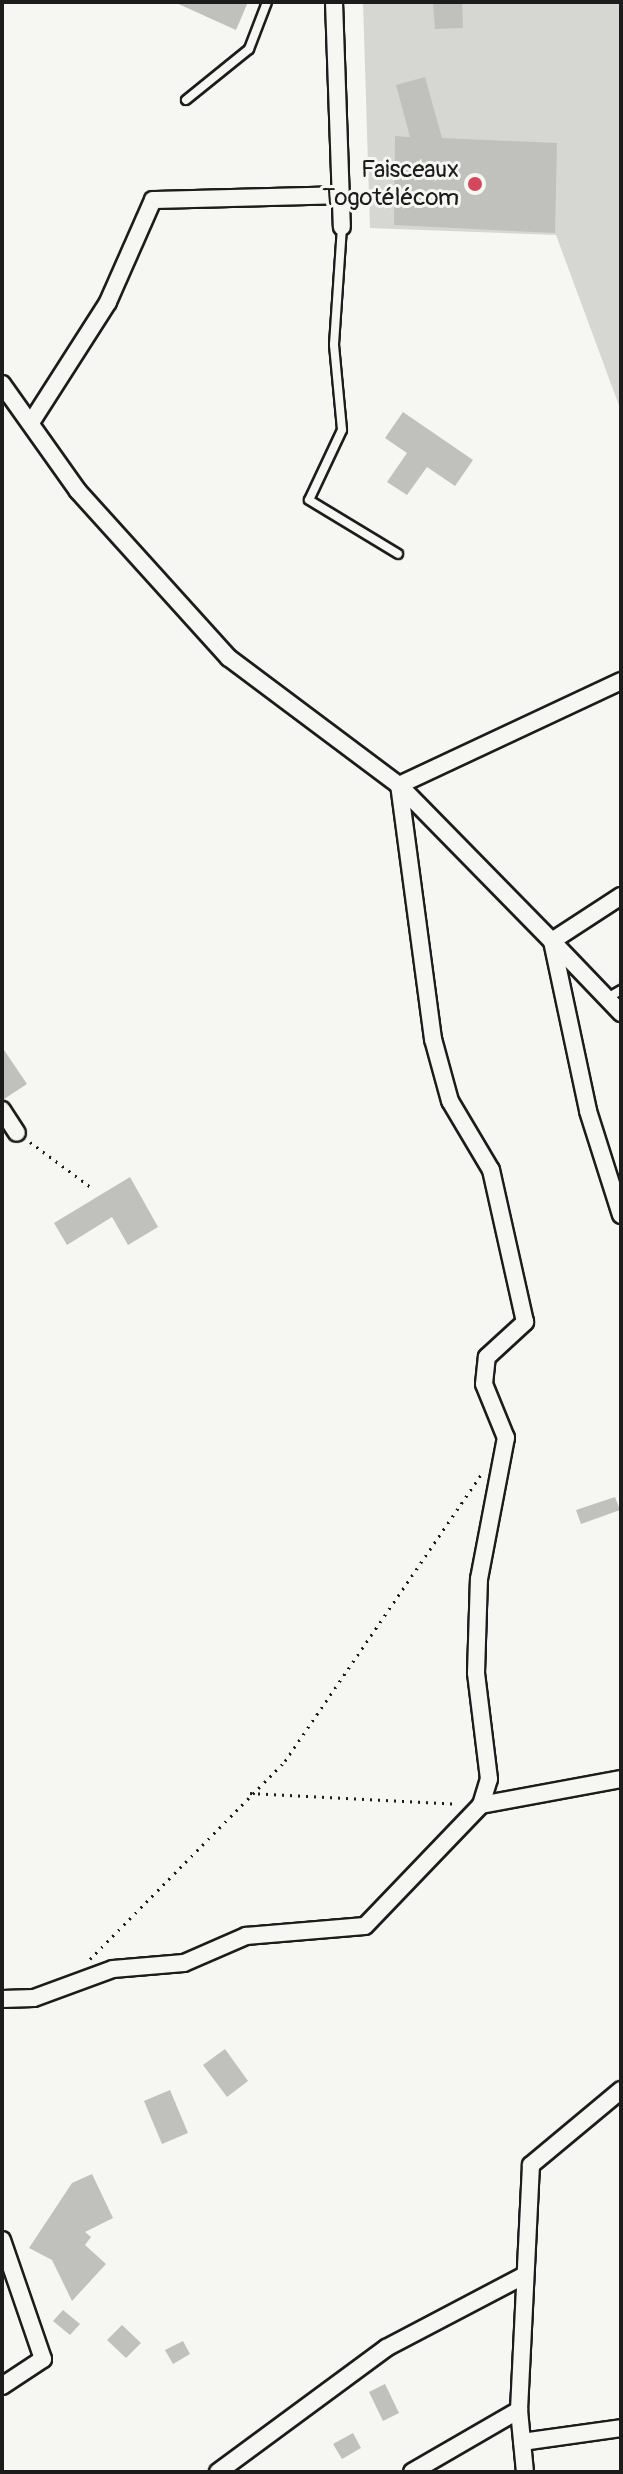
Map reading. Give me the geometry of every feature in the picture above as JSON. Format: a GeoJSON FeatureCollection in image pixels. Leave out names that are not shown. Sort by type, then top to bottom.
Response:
{"type":"FeatureCollection","features":[{"type":"Feature","properties":{"kind":"street"},"geometry":{"type":"LineString","coordinates":[[334,2],[342,227]]}},
{"type":"Feature","properties":{"kind":"street"},"geometry":{"type":"LineString","coordinates":[[32,421],[108,302],[153,200],[339,195]]}},
{"type":"Feature","properties":{"kind":"street"},"geometry":{"type":"LineString","coordinates":[[2,384],[32,421],[78,491],[229,658],[399,785],[552,941],[615,994],[621,1013]]}},
{"type":"Feature","properties":{"kind":"street"},"geometry":{"type":"LineString","coordinates":[[399,785],[621,681]]}},
{"type":"Feature","properties":{"kind":"street"},"geometry":{"type":"LineString","coordinates":[[2,1999],[34,1998],[113,1969],[184,1963],[246,1936],[365,1926],[481,1805],[489,1779],[476,1673],[479,1579],[506,1438],[484,1384],[487,1357],[525,1322],[491,1170],[450,1101],[433,1039],[399,785]]}},
{"type":"Feature","properties":{"kind":"street"},"geometry":{"type":"LineString","coordinates":[[552,941],[621,896]]}},
{"type":"Feature","properties":{"kind":"street"},"geometry":{"type":"LineString","coordinates":[[552,941],[588,1111],[621,1215]]}},
{"type":"Feature","properties":{"kind":"street"},"geometry":{"type":"LineString","coordinates":[[2,1110],[17,1133]]}},
{"type":"Feature","properties":{"kind":"street"},"geometry":{"type":"LineString","coordinates":[[481,1805],[621,1779]]}},
{"type":"Feature","properties":{"kind":"street"},"geometry":{"type":"LineString","coordinates":[[525,2472],[519,2410],[521,2277],[531,2165],[621,2090]]}},
{"type":"Feature","properties":{"kind":"street"},"geometry":{"type":"LineString","coordinates":[[2,2240],[43,2359],[2,2386]]}},
{"type":"Feature","properties":{"kind":"street"},"geometry":{"type":"LineString","coordinates":[[218,2472],[386,2348],[521,2277]]}},
{"type":"Feature","properties":{"kind":"street"},"geometry":{"type":"LineString","coordinates":[[412,2472],[519,2410]]}},
{"type":"Feature","properties":{"kind":"street"},"geometry":{"type":"LineString","coordinates":[[522,2442],[621,2428]]}},
{"type":"Feature","properties":{"kind":"lane"},"geometry":{"type":"LineString","coordinates":[[186,100],[249,49],[267,2]]}},
{"type":"Feature","properties":{"kind":"lane"},"geometry":{"type":"LineString","coordinates":[[342,227],[334,345],[342,430],[309,500],[398,554]]}},
{"type":"Feature","properties":{"kind":"path"},"geometry":{"type":"LineString","coordinates":[[17,1133],[92,1188]]}},
{"type":"Feature","properties":{"kind":"path"},"geometry":{"type":"LineString","coordinates":[[85,1965],[250,1793],[285,1761],[489,1464]]}},
{"type":"Feature","properties":{"kind":"path"},"geometry":{"type":"LineString","coordinates":[[250,1793],[481,1805]]}},
{"type":"Feature","properties":{"kind":"shaded area"},"geometry":{"type":"Polygon","coordinates":[[[363,2],[621,2],[621,411],[556,235],[370,228],[363,2]]]}},
{"type":"Feature","properties":{"kind":"building"},"geometry":{"type":"Polygon","coordinates":[[[174,2],[248,2],[236,30],[174,2]]]}},
{"type":"Feature","properties":{"kind":"building"},"geometry":{"type":"Polygon","coordinates":[[[433,2],[462,2],[463,28],[435,29],[433,2]]]}},
{"type":"Feature","properties":{"kind":"building","name":"Faisceaux Togotélécom"},"geometry":{"type":"Polygon","coordinates":[[[425,77],[442,138],[557,143],[555,233],[394,225],[395,136],[410,137],[396,85],[425,77]]]}},
{"type":"Feature","properties":{"kind":"building"},"geometry":{"type":"Polygon","coordinates":[[[403,412],[473,460],[455,486],[427,467],[407,495],[387,482],[407,453],[385,438],[403,412]]]}},
{"type":"Feature","properties":{"kind":"building"},"geometry":{"type":"Polygon","coordinates":[[[2,1047],[27,1084],[4,1099],[2,1099],[2,1047]]]}},
{"type":"Feature","properties":{"kind":"building"},"geometry":{"type":"Polygon","coordinates":[[[130,1177],[158,1227],[128,1245],[112,1217],[67,1245],[54,1223],[130,1177]]]}},
{"type":"Feature","properties":{"kind":"building"},"geometry":{"type":"Polygon","coordinates":[[[615,1497],[620,1510],[581,1524],[576,1510],[615,1497]]]}},
{"type":"Feature","properties":{"kind":"building"},"geometry":{"type":"Polygon","coordinates":[[[225,2049],[248,2081],[227,2097],[203,2065],[225,2049]]]}},
{"type":"Feature","properties":{"kind":"building"},"geometry":{"type":"Polygon","coordinates":[[[170,2090],[188,2133],[162,2144],[144,2101],[170,2090]]]}},
{"type":"Feature","properties":{"kind":"building"},"geometry":{"type":"Polygon","coordinates":[[[92,2174],[113,2218],[85,2232],[91,2237],[85,2245],[106,2264],[72,2301],[52,2260],[29,2248],[72,2183],[92,2174]]]}},
{"type":"Feature","properties":{"kind":"building"},"geometry":{"type":"Polygon","coordinates":[[[63,2310],[80,2324],[70,2335],[53,2321],[63,2310]]]}},
{"type":"Feature","properties":{"kind":"building"},"geometry":{"type":"Polygon","coordinates":[[[122,2325],[141,2343],[126,2358],[107,2340],[122,2325]]]}},
{"type":"Feature","properties":{"kind":"building"},"geometry":{"type":"Polygon","coordinates":[[[183,2341],[190,2354],[173,2364],[165,2350],[183,2341]]]}},
{"type":"Feature","properties":{"kind":"building"},"geometry":{"type":"Polygon","coordinates":[[[385,2384],[399,2413],[383,2421],[369,2392],[385,2384]]]}},
{"type":"Feature","properties":{"kind":"building"},"geometry":{"type":"Polygon","coordinates":[[[353,2433],[361,2448],[342,2459],[333,2444],[353,2433]]]}},
{"type":"Feature","properties":{"kind":"place","name":"Faisceaux Togotélécom"},"geometry":{"type":"Point","coordinates":[475,184]}}]}
